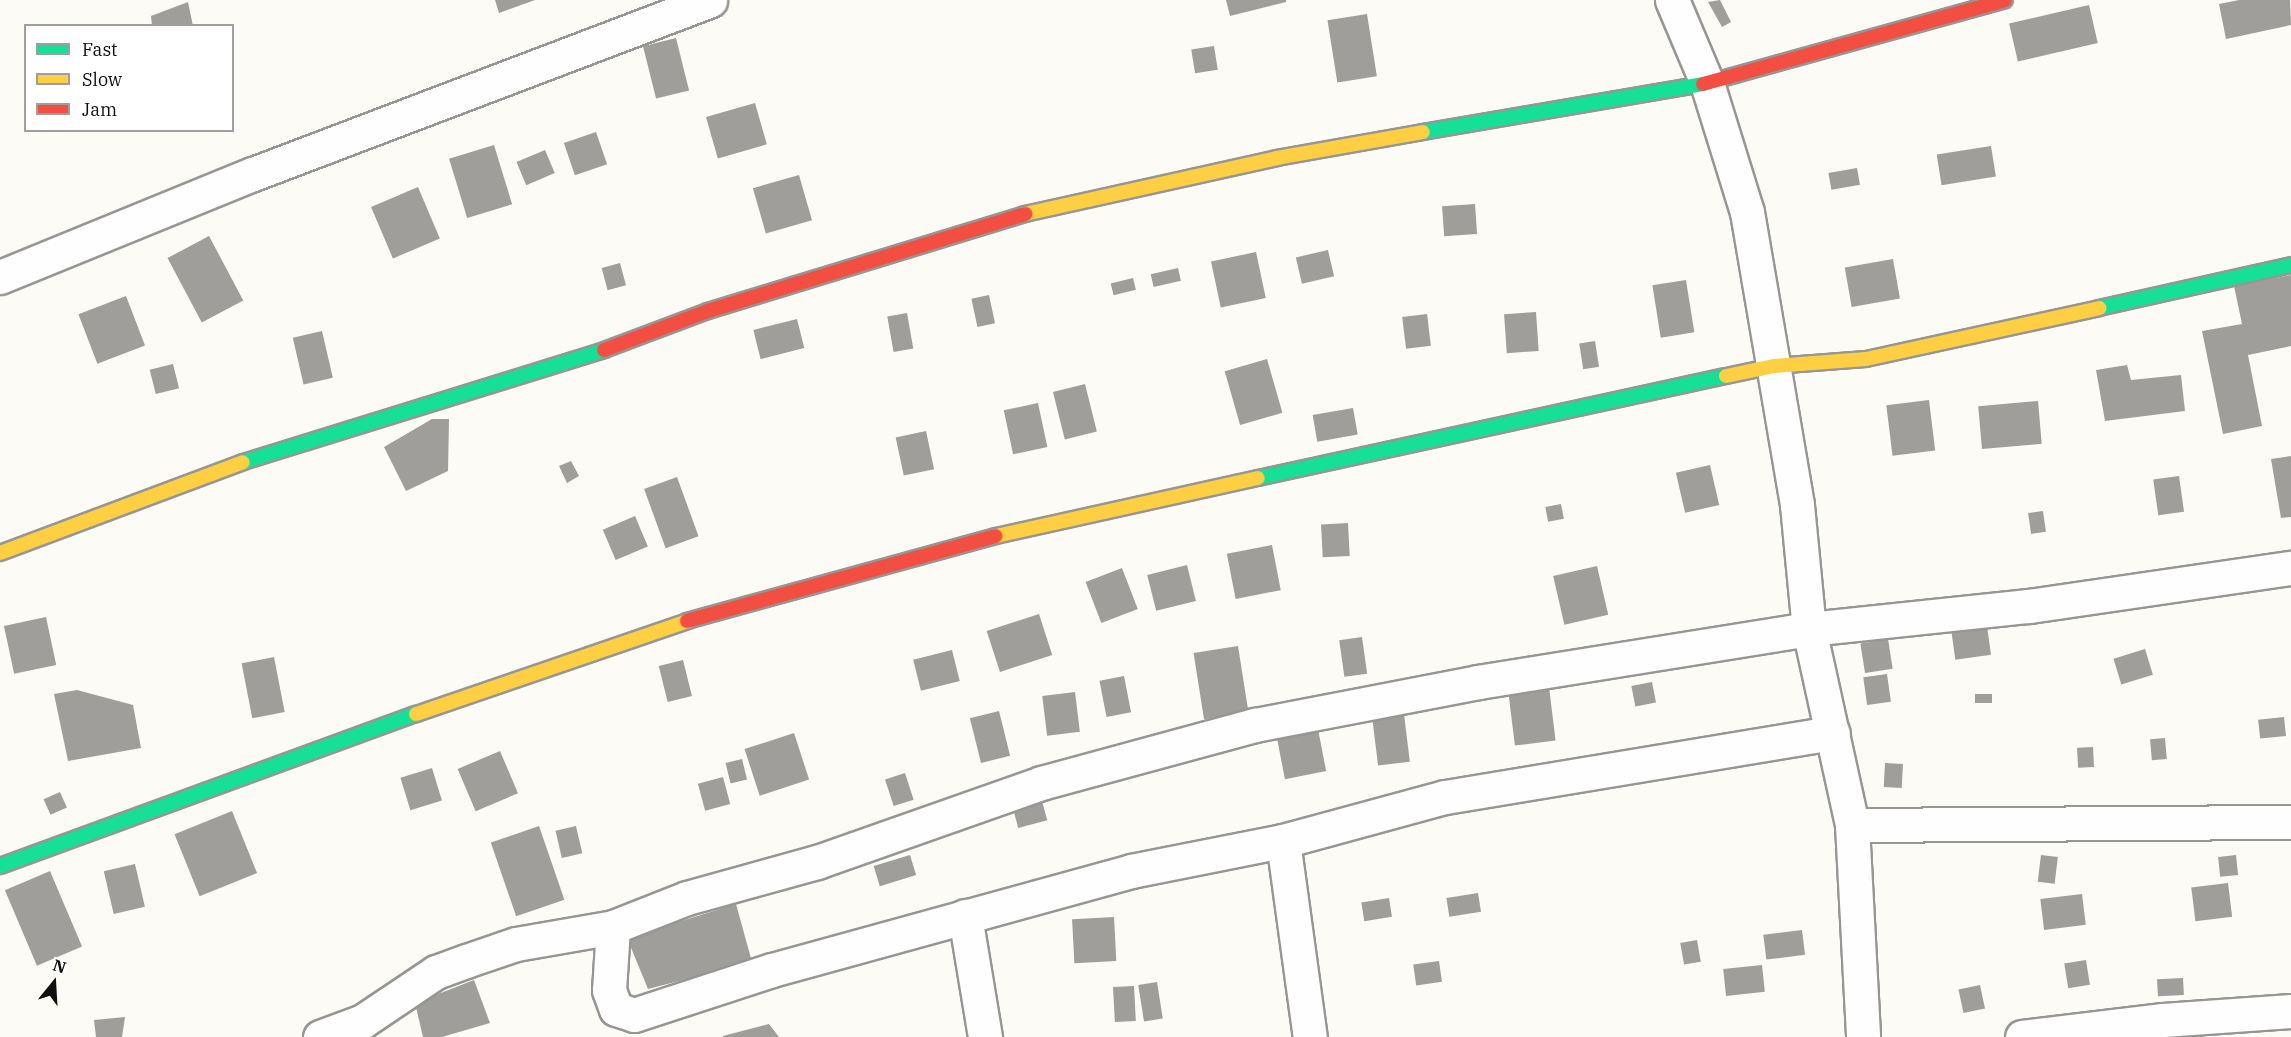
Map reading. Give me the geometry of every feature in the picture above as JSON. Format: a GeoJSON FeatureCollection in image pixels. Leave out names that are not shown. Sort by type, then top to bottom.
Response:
{"type":"FeatureCollection","features":[{"type":"Feature","properties":{"kind":"street"},"geometry":{"type":"LineString","coordinates":[[0,277],[253,174],[710,0]]}},
{"type":"Feature","properties":{"kind":"street"},"geometry":{"type":"LineString","coordinates":[[1672,0],[1707,83],[1747,212],[1797,505],[1809,629],[1852,825],[1863,1037]]}},
{"type":"Feature","properties":{"kind":"street"},"geometry":{"type":"LineString","coordinates":[[0,553],[273,450],[563,365],[708,311],[982,224],[1277,158],[1707,83],[2005,0]]}},
{"type":"Feature","properties":{"kind":"street"},"geometry":{"type":"LineString","coordinates":[[0,866],[551,665],[729,608],[1018,531],[1774,366],[1907,351],[2291,265]]}},
{"type":"Feature","properties":{"kind":"street"},"geometry":{"type":"LineString","coordinates":[[320,1037],[363,1021],[436,972],[516,944],[613,927],[687,898],[818,862],[1041,783],[1255,725],[1478,682],[1809,629],[2029,606],[2291,568]]}},
{"type":"Feature","properties":{"kind":"street"},"geometry":{"type":"LineString","coordinates":[[613,927],[609,990],[616,1009],[634,1015],[772,970],[965,916],[1131,872],[1283,841],[1445,797],[1833,733]]}},
{"type":"Feature","properties":{"kind":"street"},"geometry":{"type":"LineString","coordinates":[[1852,825],[2291,822]]}},
{"type":"Feature","properties":{"kind":"street"},"geometry":{"type":"LineString","coordinates":[[1283,841],[1310,1037]]}},
{"type":"Feature","properties":{"kind":"street"},"geometry":{"type":"LineString","coordinates":[[965,916],[985,1037]]}},
{"type":"Feature","properties":{"kind":"street"},"geometry":{"type":"LineString","coordinates":[[2022,1037],[2163,1020],[2291,1011]]}},
{"type":"Feature","properties":{"kind":"building"},"geometry":{"type":"Polygon","coordinates":[[[495,0],[535,0],[499,13],[495,0]]]}},
{"type":"Feature","properties":{"kind":"building"},"geometry":{"type":"Polygon","coordinates":[[[1226,0],[1286,0],[1286,2],[1230,16],[1226,0]]]}},
{"type":"Feature","properties":{"kind":"building"},"geometry":{"type":"Polygon","coordinates":[[[1720,0],[1731,22],[1722,27],[1708,2],[1720,0]]]}},
{"type":"Feature","properties":{"kind":"building"},"geometry":{"type":"Polygon","coordinates":[[[2239,0],[2290,0],[2291,25],[2226,39],[2219,4],[2239,0]]]}},
{"type":"Feature","properties":{"kind":"building"},"geometry":{"type":"Polygon","coordinates":[[[188,2],[193,24],[152,24],[151,16],[188,2]]]}},
{"type":"Feature","properties":{"kind":"building"},"geometry":{"type":"Polygon","coordinates":[[[2089,5],[2098,43],[2018,61],[2009,23],[2089,5]]]}},
{"type":"Feature","properties":{"kind":"building"},"geometry":{"type":"Polygon","coordinates":[[[1367,14],[1377,76],[1337,82],[1327,20],[1367,14]]]}},
{"type":"Feature","properties":{"kind":"building"},"geometry":{"type":"Polygon","coordinates":[[[676,38],[689,90],[656,99],[643,46],[676,38]]]}},
{"type":"Feature","properties":{"kind":"building"},"geometry":{"type":"Polygon","coordinates":[[[1214,46],[1218,70],[1195,73],[1191,50],[1214,46]]]}},
{"type":"Feature","properties":{"kind":"building"},"geometry":{"type":"Polygon","coordinates":[[[755,103],[767,144],[718,158],[706,117],[755,103]]]}},
{"type":"Feature","properties":{"kind":"building"},"geometry":{"type":"Polygon","coordinates":[[[596,132],[607,164],[575,175],[564,143],[596,132]]]}},
{"type":"Feature","properties":{"kind":"building"},"geometry":{"type":"Polygon","coordinates":[[[494,145],[512,204],[467,218],[449,159],[494,145]]]}},
{"type":"Feature","properties":{"kind":"building"},"geometry":{"type":"Polygon","coordinates":[[[1991,146],[1996,177],[1942,185],[1937,155],[1991,146]]]}},
{"type":"Feature","properties":{"kind":"building"},"geometry":{"type":"Polygon","coordinates":[[[545,150],[555,173],[526,185],[516,162],[545,150]]]}},
{"type":"Feature","properties":{"kind":"building"},"geometry":{"type":"Polygon","coordinates":[[[1857,168],[1860,185],[1831,190],[1828,173],[1857,168]]]}},
{"type":"Feature","properties":{"kind":"building"},"geometry":{"type":"Polygon","coordinates":[[[799,175],[812,220],[766,233],[753,188],[799,175]]]}},
{"type":"Feature","properties":{"kind":"building"},"geometry":{"type":"Polygon","coordinates":[[[418,187],[440,239],[393,258],[371,207],[418,187]]]}},
{"type":"Feature","properties":{"kind":"building"},"geometry":{"type":"Polygon","coordinates":[[[1475,204],[1477,234],[1444,236],[1442,206],[1475,204]]]}},
{"type":"Feature","properties":{"kind":"building"},"geometry":{"type":"Polygon","coordinates":[[[209,236],[243,300],[202,323],[168,258],[209,236]]]}},
{"type":"Feature","properties":{"kind":"building"},"geometry":{"type":"Polygon","coordinates":[[[1328,250],[1334,276],[1302,284],[1296,257],[1328,250]]]}},
{"type":"Feature","properties":{"kind":"building"},"geometry":{"type":"Polygon","coordinates":[[[1256,252],[1266,298],[1221,308],[1211,262],[1256,252]]]}},
{"type":"Feature","properties":{"kind":"building"},"geometry":{"type":"Polygon","coordinates":[[[1893,259],[1900,298],[1852,307],[1845,268],[1893,259]]]}},
{"type":"Feature","properties":{"kind":"building"},"geometry":{"type":"Polygon","coordinates":[[[620,263],[626,285],[608,290],[602,268],[620,263]]]}},
{"type":"Feature","properties":{"kind":"building"},"geometry":{"type":"Polygon","coordinates":[[[1178,268],[1181,281],[1154,287],[1151,274],[1178,268]]]}},
{"type":"Feature","properties":{"kind":"building"},"geometry":{"type":"Polygon","coordinates":[[[2291,275],[2291,346],[2248,355],[2262,426],[2223,434],[2202,331],[2242,324],[2234,286],[2291,275]]]}},
{"type":"Feature","properties":{"kind":"building"},"geometry":{"type":"Polygon","coordinates":[[[1133,278],[1136,290],[1114,295],[1111,284],[1133,278]]]}},
{"type":"Feature","properties":{"kind":"building"},"geometry":{"type":"Polygon","coordinates":[[[1686,280],[1694,332],[1661,338],[1652,285],[1686,280]]]}},
{"type":"Feature","properties":{"kind":"building"},"geometry":{"type":"Polygon","coordinates":[[[989,295],[995,323],[977,327],[971,299],[989,295]]]}},
{"type":"Feature","properties":{"kind":"building"},"geometry":{"type":"Polygon","coordinates":[[[126,296],[145,345],[97,364],[78,314],[126,296]]]}},
{"type":"Feature","properties":{"kind":"building"},"geometry":{"type":"Polygon","coordinates":[[[1536,312],[1539,351],[1507,353],[1504,314],[1536,312]]]}},
{"type":"Feature","properties":{"kind":"building"},"geometry":{"type":"Polygon","coordinates":[[[907,313],[913,348],[894,352],[887,316],[907,313]]]}},
{"type":"Feature","properties":{"kind":"building"},"geometry":{"type":"Polygon","coordinates":[[[1427,314],[1431,346],[1406,349],[1402,317],[1427,314]]]}},
{"type":"Feature","properties":{"kind":"building"},"geometry":{"type":"Polygon","coordinates":[[[797,319],[804,348],[761,359],[753,330],[797,319]]]}},
{"type":"Feature","properties":{"kind":"building"},"geometry":{"type":"Polygon","coordinates":[[[322,331],[333,378],[304,385],[293,338],[322,331]]]}},
{"type":"Feature","properties":{"kind":"building"},"geometry":{"type":"Polygon","coordinates":[[[1595,341],[1599,367],[1583,369],[1579,344],[1595,341]]]}},
{"type":"Feature","properties":{"kind":"building"},"geometry":{"type":"Polygon","coordinates":[[[1267,359],[1282,413],[1240,425],[1225,371],[1267,359]]]}},
{"type":"Feature","properties":{"kind":"building"},"geometry":{"type":"Polygon","coordinates":[[[173,364],[179,388],[156,394],[150,370],[173,364]]]}},
{"type":"Feature","properties":{"kind":"building"},"geometry":{"type":"Polygon","coordinates":[[[2127,365],[2131,380],[2181,375],[2185,411],[2105,421],[2096,370],[2127,365]]]}},
{"type":"Feature","properties":{"kind":"building"},"geometry":{"type":"Polygon","coordinates":[[[1085,384],[1097,432],[1065,440],[1053,392],[1085,384]]]}},
{"type":"Feature","properties":{"kind":"building"},"geometry":{"type":"Polygon","coordinates":[[[1929,400],[1935,451],[1893,456],[1886,405],[1929,400]]]}},
{"type":"Feature","properties":{"kind":"building"},"geometry":{"type":"Polygon","coordinates":[[[2038,401],[2042,444],[1982,449],[1978,406],[2038,401]]]}},
{"type":"Feature","properties":{"kind":"building"},"geometry":{"type":"Polygon","coordinates":[[[1038,403],[1047,447],[1013,454],[1004,410],[1038,403]]]}},
{"type":"Feature","properties":{"kind":"building"},"geometry":{"type":"Polygon","coordinates":[[[1353,408],[1358,435],[1317,442],[1313,415],[1353,408]]]}},
{"type":"Feature","properties":{"kind":"building"},"geometry":{"type":"Polygon","coordinates":[[[432,419],[449,419],[448,471],[406,491],[384,447],[432,419]]]}},
{"type":"Feature","properties":{"kind":"building"},"geometry":{"type":"Polygon","coordinates":[[[926,431],[934,469],[904,476],[896,437],[926,431]]]}},
{"type":"Feature","properties":{"kind":"building"},"geometry":{"type":"Polygon","coordinates":[[[2291,456],[2291,517],[2281,518],[2271,459],[2291,456]]]}},
{"type":"Feature","properties":{"kind":"building"},"geometry":{"type":"Polygon","coordinates":[[[571,461],[579,476],[567,483],[559,466],[571,461]]]}},
{"type":"Feature","properties":{"kind":"building"},"geometry":{"type":"Polygon","coordinates":[[[1710,465],[1719,505],[1685,513],[1676,473],[1710,465]]]}},
{"type":"Feature","properties":{"kind":"building"},"geometry":{"type":"Polygon","coordinates":[[[2179,476],[2184,512],[2158,515],[2153,480],[2179,476]]]}},
{"type":"Feature","properties":{"kind":"building"},"geometry":{"type":"Polygon","coordinates":[[[677,477],[699,536],[666,548],[644,489],[677,477]]]}},
{"type":"Feature","properties":{"kind":"building"},"geometry":{"type":"Polygon","coordinates":[[[1561,504],[1564,519],[1548,522],[1545,507],[1561,504]]]}},
{"type":"Feature","properties":{"kind":"building"},"geometry":{"type":"Polygon","coordinates":[[[2043,511],[2046,532],[2031,534],[2028,513],[2043,511]]]}},
{"type":"Feature","properties":{"kind":"building"},"geometry":{"type":"Polygon","coordinates":[[[635,516],[648,546],[616,560],[603,530],[635,516]]]}},
{"type":"Feature","properties":{"kind":"building"},"geometry":{"type":"Polygon","coordinates":[[[1348,523],[1350,556],[1323,557],[1321,524],[1348,523]]]}},
{"type":"Feature","properties":{"kind":"building"},"geometry":{"type":"Polygon","coordinates":[[[1272,545],[1281,590],[1236,599],[1227,554],[1272,545]]]}},
{"type":"Feature","properties":{"kind":"building"},"geometry":{"type":"Polygon","coordinates":[[[1187,565],[1196,601],[1156,611],[1147,575],[1187,565]]]}},
{"type":"Feature","properties":{"kind":"building"},"geometry":{"type":"Polygon","coordinates":[[[1597,566],[1608,615],[1564,625],[1553,576],[1597,566]]]}},
{"type":"Feature","properties":{"kind":"building"},"geometry":{"type":"Polygon","coordinates":[[[1122,568],[1138,609],[1101,623],[1086,582],[1122,568]]]}},
{"type":"Feature","properties":{"kind":"building"},"geometry":{"type":"Polygon","coordinates":[[[1039,614],[1052,655],[1000,672],[987,631],[1039,614]]]}},
{"type":"Feature","properties":{"kind":"building"},"geometry":{"type":"Polygon","coordinates":[[[46,617],[56,665],[14,674],[4,626],[46,617]]]}},
{"type":"Feature","properties":{"kind":"building"},"geometry":{"type":"Polygon","coordinates":[[[1986,619],[1991,655],[1955,660],[1950,624],[1986,619]]]}},
{"type":"Feature","properties":{"kind":"building"},"geometry":{"type":"Polygon","coordinates":[[[1362,637],[1367,674],[1344,677],[1339,640],[1362,637]]]}},
{"type":"Feature","properties":{"kind":"building"},"geometry":{"type":"Polygon","coordinates":[[[1888,639],[1893,669],[1865,673],[1860,643],[1888,639]]]}},
{"type":"Feature","properties":{"kind":"building"},"geometry":{"type":"Polygon","coordinates":[[[1238,646],[1248,712],[1204,719],[1194,653],[1238,646]]]}},
{"type":"Feature","properties":{"kind":"building"},"geometry":{"type":"Polygon","coordinates":[[[2145,649],[2153,675],[2121,684],[2113,659],[2145,649]]]}},
{"type":"Feature","properties":{"kind":"building"},"geometry":{"type":"Polygon","coordinates":[[[952,650],[960,681],[921,691],[913,660],[952,650]]]}},
{"type":"Feature","properties":{"kind":"building"},"geometry":{"type":"Polygon","coordinates":[[[274,657],[285,712],[252,718],[242,663],[274,657]]]}},
{"type":"Feature","properties":{"kind":"building"},"geometry":{"type":"Polygon","coordinates":[[[683,660],[692,696],[668,702],[659,666],[683,660]]]}},
{"type":"Feature","properties":{"kind":"building"},"geometry":{"type":"Polygon","coordinates":[[[1887,674],[1891,702],[1867,705],[1863,677],[1887,674]]]}},
{"type":"Feature","properties":{"kind":"building"},"geometry":{"type":"Polygon","coordinates":[[[1124,676],[1131,712],[1107,717],[1099,681],[1124,676]]]}},
{"type":"Feature","properties":{"kind":"building"},"geometry":{"type":"Polygon","coordinates":[[[1652,682],[1656,703],[1635,707],[1631,686],[1652,682]]]}},
{"type":"Feature","properties":{"kind":"building"},"geometry":{"type":"Polygon","coordinates":[[[1549,687],[1556,741],[1515,746],[1508,692],[1549,687]]]}},
{"type":"Feature","properties":{"kind":"building"},"geometry":{"type":"Polygon","coordinates":[[[77,690],[133,705],[141,748],[68,761],[54,694],[77,690]]]}},
{"type":"Feature","properties":{"kind":"building"},"geometry":{"type":"Polygon","coordinates":[[[1075,692],[1080,732],[1047,736],[1042,696],[1075,692]]]}},
{"type":"Feature","properties":{"kind":"building"},"geometry":{"type":"Polygon","coordinates":[[[1975,694],[1992,694],[1992,703],[1975,703],[1975,694]]]}},
{"type":"Feature","properties":{"kind":"building"},"geometry":{"type":"Polygon","coordinates":[[[999,711],[1010,756],[981,763],[970,718],[999,711]]]}},
{"type":"Feature","properties":{"kind":"building"},"geometry":{"type":"Polygon","coordinates":[[[1404,714],[1410,762],[1378,766],[1372,718],[1404,714]]]}},
{"type":"Feature","properties":{"kind":"building"},"geometry":{"type":"Polygon","coordinates":[[[2284,717],[2286,736],[2260,739],[2258,720],[2284,717]]]}},
{"type":"Feature","properties":{"kind":"building"},"geometry":{"type":"Polygon","coordinates":[[[1317,724],[1326,771],[1285,779],[1276,732],[1317,724]]]}},
{"type":"Feature","properties":{"kind":"building"},"geometry":{"type":"Polygon","coordinates":[[[794,733],[809,780],[760,796],[745,749],[794,733]]]}},
{"type":"Feature","properties":{"kind":"building"},"geometry":{"type":"Polygon","coordinates":[[[2165,738],[2167,759],[2152,760],[2150,739],[2165,738]]]}},
{"type":"Feature","properties":{"kind":"building"},"geometry":{"type":"Polygon","coordinates":[[[2093,747],[2094,767],[2078,768],[2077,748],[2093,747]]]}},
{"type":"Feature","properties":{"kind":"building"},"geometry":{"type":"Polygon","coordinates":[[[500,751],[518,793],[476,811],[458,769],[500,751]]]}},
{"type":"Feature","properties":{"kind":"building"},"geometry":{"type":"Polygon","coordinates":[[[742,759],[747,779],[731,783],[726,763],[742,759]]]}},
{"type":"Feature","properties":{"kind":"building"},"geometry":{"type":"Polygon","coordinates":[[[1885,763],[1903,764],[1902,788],[1884,787],[1885,763]]]}},
{"type":"Feature","properties":{"kind":"building"},"geometry":{"type":"Polygon","coordinates":[[[432,768],[442,801],[410,810],[400,778],[432,768]]]}},
{"type":"Feature","properties":{"kind":"building"},"geometry":{"type":"Polygon","coordinates":[[[905,773],[914,800],[894,806],[885,779],[905,773]]]}},
{"type":"Feature","properties":{"kind":"building"},"geometry":{"type":"Polygon","coordinates":[[[723,777],[730,804],[705,811],[698,784],[723,777]]]}},
{"type":"Feature","properties":{"kind":"building"},"geometry":{"type":"Polygon","coordinates":[[[60,792],[67,808],[50,815],[44,799],[60,792]]]}},
{"type":"Feature","properties":{"kind":"building"},"geometry":{"type":"Polygon","coordinates":[[[1041,797],[1047,820],[1018,828],[1012,805],[1041,797]]]}},
{"type":"Feature","properties":{"kind":"building"},"geometry":{"type":"Polygon","coordinates":[[[232,811],[257,873],[200,896],[175,834],[232,811]]]}},
{"type":"Feature","properties":{"kind":"building"},"geometry":{"type":"Polygon","coordinates":[[[539,826],[564,900],[516,916],[491,843],[539,826]]]}},
{"type":"Feature","properties":{"kind":"building"},"geometry":{"type":"Polygon","coordinates":[[[576,826],[582,853],[562,858],[556,831],[576,826]]]}},
{"type":"Feature","properties":{"kind":"building"},"geometry":{"type":"Polygon","coordinates":[[[910,855],[916,875],[880,886],[874,866],[910,855]]]}},
{"type":"Feature","properties":{"kind":"building"},"geometry":{"type":"Polygon","coordinates":[[[2041,855],[2058,857],[2055,884],[2038,882],[2041,855]]]}},
{"type":"Feature","properties":{"kind":"building"},"geometry":{"type":"Polygon","coordinates":[[[2236,855],[2238,875],[2220,877],[2218,857],[2236,855]]]}},
{"type":"Feature","properties":{"kind":"building"},"geometry":{"type":"Polygon","coordinates":[[[135,864],[145,907],[114,914],[104,871],[135,864]]]}},
{"type":"Feature","properties":{"kind":"building"},"geometry":{"type":"Polygon","coordinates":[[[50,871],[82,946],[37,966],[5,890],[50,871]]]}},
{"type":"Feature","properties":{"kind":"building"},"geometry":{"type":"Polygon","coordinates":[[[2228,883],[2232,917],[2195,921],[2191,888],[2228,883]]]}},
{"type":"Feature","properties":{"kind":"building"},"geometry":{"type":"Polygon","coordinates":[[[1478,893],[1481,912],[1449,917],[1446,898],[1478,893]]]}},
{"type":"Feature","properties":{"kind":"building"},"geometry":{"type":"Polygon","coordinates":[[[2082,894],[2086,925],[2044,930],[2040,899],[2082,894]]]}},
{"type":"Feature","properties":{"kind":"building"},"geometry":{"type":"Polygon","coordinates":[[[1389,898],[1392,917],[1364,921],[1361,902],[1389,898]]]}},
{"type":"Feature","properties":{"kind":"building"},"geometry":{"type":"Polygon","coordinates":[[[736,904],[752,962],[648,989],[627,938],[736,904]]]}},
{"type":"Feature","properties":{"kind":"building"},"geometry":{"type":"Polygon","coordinates":[[[1114,917],[1116,961],[1074,963],[1072,919],[1114,917]]]}},
{"type":"Feature","properties":{"kind":"building"},"geometry":{"type":"Polygon","coordinates":[[[1802,930],[1805,955],[1766,960],[1763,935],[1802,930]]]}},
{"type":"Feature","properties":{"kind":"building"},"geometry":{"type":"Polygon","coordinates":[[[1697,940],[1701,962],[1684,965],[1680,943],[1697,940]]]}},
{"type":"Feature","properties":{"kind":"building"},"geometry":{"type":"Polygon","coordinates":[[[2086,960],[2090,985],[2068,988],[2064,963],[2086,960]]]}},
{"type":"Feature","properties":{"kind":"building"},"geometry":{"type":"Polygon","coordinates":[[[1439,961],[1442,982],[1416,985],[1413,965],[1439,961]]]}},
{"type":"Feature","properties":{"kind":"building"},"geometry":{"type":"Polygon","coordinates":[[[1762,965],[1765,992],[1726,996],[1723,969],[1762,965]]]}},
{"type":"Feature","properties":{"kind":"building"},"geometry":{"type":"Polygon","coordinates":[[[2183,978],[2184,995],[2158,996],[2157,979],[2183,978]]]}},
{"type":"Feature","properties":{"kind":"building"},"geometry":{"type":"Polygon","coordinates":[[[474,980],[490,1023],[442,1037],[423,1037],[415,1003],[474,980]]]}},
{"type":"Feature","properties":{"kind":"building"},"geometry":{"type":"Polygon","coordinates":[[[1157,982],[1163,1019],[1144,1022],[1138,985],[1157,982]]]}},
{"type":"Feature","properties":{"kind":"building"},"geometry":{"type":"Polygon","coordinates":[[[1980,985],[1985,1008],[1963,1013],[1958,990],[1980,985]]]}},
{"type":"Feature","properties":{"kind":"building"},"geometry":{"type":"Polygon","coordinates":[[[1134,986],[1136,1021],[1115,1022],[1113,987],[1134,986]]]}},
{"type":"Feature","properties":{"kind":"building"},"geometry":{"type":"Polygon","coordinates":[[[125,1017],[122,1037],[96,1037],[94,1020],[125,1017]]]}},
{"type":"Feature","properties":{"kind":"building"},"geometry":{"type":"Polygon","coordinates":[[[769,1024],[779,1037],[723,1037],[723,1036],[769,1024]]]}},
{"type":"Feature","properties":{"kind":"traffic: fast"},"geometry":{"type":"LineString","coordinates":[[1423,132],[1703,84]]}},
{"type":"Feature","properties":{"kind":"traffic: fast"},"geometry":{"type":"LineString","coordinates":[[2099,308],[2291,265]]}},
{"type":"Feature","properties":{"kind":"traffic: fast"},"geometry":{"type":"LineString","coordinates":[[243,462],[604,350]]}},
{"type":"Feature","properties":{"kind":"traffic: fast"},"geometry":{"type":"LineString","coordinates":[[1258,478],[1726,376]]}},
{"type":"Feature","properties":{"kind":"traffic: fast"},"geometry":{"type":"LineString","coordinates":[[0,866],[416,714]]}},
{"type":"Feature","properties":{"kind":"traffic: slow"},"geometry":{"type":"LineString","coordinates":[[1025,214],[1277,158],[1423,132]]}},
{"type":"Feature","properties":{"kind":"traffic: slow"},"geometry":{"type":"LineString","coordinates":[[1726,376],[1774,366],[1866,359],[2099,308]]}},
{"type":"Feature","properties":{"kind":"traffic: slow"},"geometry":{"type":"LineString","coordinates":[[0,553],[243,462]]}},
{"type":"Feature","properties":{"kind":"traffic: slow"},"geometry":{"type":"LineString","coordinates":[[996,536],[1258,478]]}},
{"type":"Feature","properties":{"kind":"traffic: slow"},"geometry":{"type":"LineString","coordinates":[[416,714],[687,621]]}},
{"type":"Feature","properties":{"kind":"traffic: jam"},"geometry":{"type":"LineString","coordinates":[[1703,84],[2005,0]]}},
{"type":"Feature","properties":{"kind":"traffic: jam"},"geometry":{"type":"LineString","coordinates":[[604,350],[708,311],[1025,214]]}},
{"type":"Feature","properties":{"kind":"traffic: jam"},"geometry":{"type":"LineString","coordinates":[[687,621],[996,536]]}}]}
